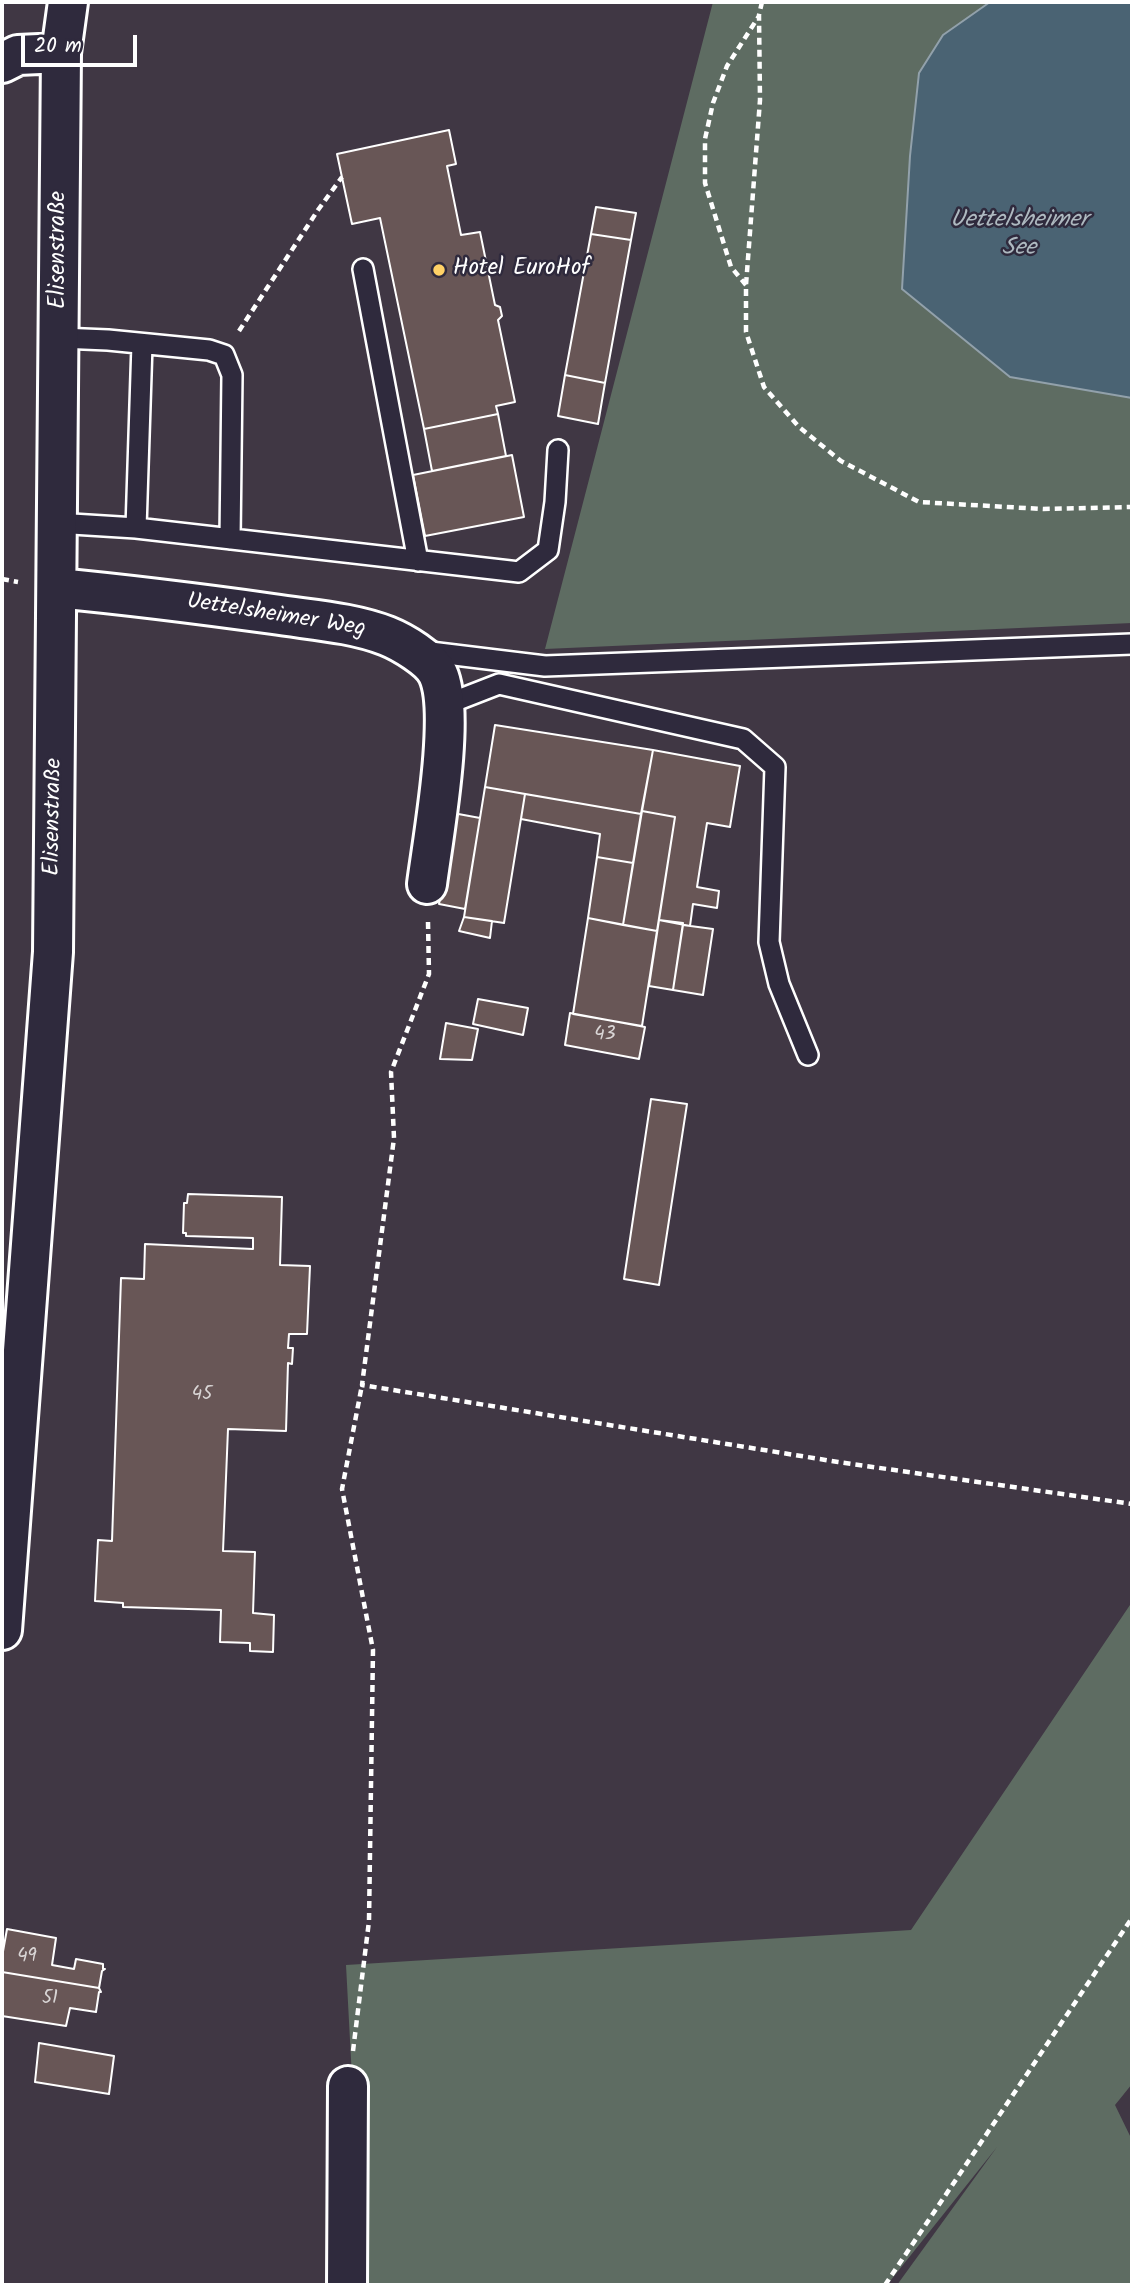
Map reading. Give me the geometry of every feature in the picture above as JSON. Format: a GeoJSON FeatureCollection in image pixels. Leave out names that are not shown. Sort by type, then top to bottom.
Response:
{"type":"FeatureCollection","features":[{"type":"Feature","properties":{"kind":"street","name":"Elisenstraße"},"geometry":{"type":"LineString","coordinates":[[2,1630],[54,952],[61,53],[68,2]]}},
{"type":"Feature","properties":{"kind":"street"},"geometry":{"type":"LineString","coordinates":[[2,63],[18,55],[61,53]]}},
{"type":"Feature","properties":{"kind":"street","name":"Uettelsheimer Weg"},"geometry":{"type":"LineString","coordinates":[[57,588],[186,602],[350,625],[387,636],[414,650],[437,672],[445,705],[443,753],[427,884]]}},
{"type":"Feature","properties":{"kind":"street"},"geometry":{"type":"LineString","coordinates":[[347,2285],[348,2086]]}},
{"type":"Feature","properties":{"kind":"lane"},"geometry":{"type":"LineString","coordinates":[[363,269],[418,561]]}},
{"type":"Feature","properties":{"kind":"lane"},"geometry":{"type":"LineString","coordinates":[[60,338],[209,350],[224,355],[232,375],[230,539]]}},
{"type":"Feature","properties":{"kind":"lane"},"geometry":{"type":"LineString","coordinates":[[136,528],[142,344]]}},
{"type":"Feature","properties":{"kind":"lane"},"geometry":{"type":"LineString","coordinates":[[56,523],[136,528],[519,572],[548,550],[555,502],[558,450]]}},
{"type":"Feature","properties":{"kind":"lane"},"geometry":{"type":"LineString","coordinates":[[414,650],[545,666],[1132,644]]}},
{"type":"Feature","properties":{"kind":"lane"},"geometry":{"type":"LineString","coordinates":[[445,705],[499,684],[743,739],[775,767],[769,942],[779,984],[808,1055]]}},
{"type":"Feature","properties":{"kind":"path"},"geometry":{"type":"LineString","coordinates":[[762,2],[760,100],[746,285],[746,332],[764,387],[799,427],[841,461],[919,502],[1043,509],[1132,508]]}},
{"type":"Feature","properties":{"kind":"path"},"geometry":{"type":"LineString","coordinates":[[746,285],[731,267],[705,183],[705,138],[713,103],[727,66],[760,15]]}},
{"type":"Feature","properties":{"kind":"path"},"geometry":{"type":"LineString","coordinates":[[224,355],[342,177]]}},
{"type":"Feature","properties":{"kind":"path"},"geometry":{"type":"LineString","coordinates":[[348,2086],[369,1921],[373,1650],[342,1489],[362,1385],[394,1138],[391,1072],[429,974],[427,884]]}},
{"type":"Feature","properties":{"kind":"path"},"geometry":{"type":"LineString","coordinates":[[362,1385],[838,1462],[1132,1504]]}},
{"type":"Feature","properties":{"kind":"path"},"geometry":{"type":"LineString","coordinates":[[885,2285],[1132,1919]]}},
{"type":"Feature","properties":{"kind":"green space"},"geometry":{"type":"Polygon","coordinates":[[[713,2],[990,2],[943,35],[919,73],[910,156],[902,289],[1010,377],[1132,398],[1132,623],[545,649],[713,2]]]}},
{"type":"Feature","properties":{"kind":"green space"},"geometry":{"type":"Polygon","coordinates":[[[1132,1602],[1132,2084],[1115,2105],[1132,2140],[1132,2285],[897,2285],[997,2147],[887,2285],[363,2285],[346,1965],[911,1930],[1132,1602]]]}},
{"type":"Feature","properties":{"kind":"water","name":"Uettelsheimer See"},"geometry":{"type":"Polygon","coordinates":[[[990,2],[1132,2],[1132,398],[1010,377],[902,289],[910,156],[919,73],[943,35],[990,2]]]}},
{"type":"Feature","properties":{"kind":"building","name":"Hotel EuroHof"},"geometry":{"type":"Polygon","coordinates":[[[449,130],[456,164],[447,166],[461,235],[480,232],[495,305],[500,307],[502,316],[498,320],[515,402],[496,406],[498,414],[424,429],[380,218],[352,224],[337,154],[449,130]]]}},
{"type":"Feature","properties":{"kind":"building"},"geometry":{"type":"Polygon","coordinates":[[[596,207],[636,213],[631,240],[591,234],[596,207]]]}},
{"type":"Feature","properties":{"kind":"building"},"geometry":{"type":"Polygon","coordinates":[[[591,234],[631,240],[605,383],[565,375],[591,234]]]}},
{"type":"Feature","properties":{"kind":"building"},"geometry":{"type":"Polygon","coordinates":[[[565,375],[605,383],[598,424],[558,416],[565,375]]]}},
{"type":"Feature","properties":{"kind":"building"},"geometry":{"type":"Polygon","coordinates":[[[498,414],[506,456],[432,471],[424,429],[498,414]]]}},
{"type":"Feature","properties":{"kind":"building"},"geometry":{"type":"Polygon","coordinates":[[[512,455],[524,517],[425,536],[413,475],[512,455]]]}},
{"type":"Feature","properties":{"kind":"building"},"geometry":{"type":"Polygon","coordinates":[[[495,725],[653,750],[641,814],[485,787],[495,725]]]}},
{"type":"Feature","properties":{"kind":"building"},"geometry":{"type":"Polygon","coordinates":[[[653,750],[740,766],[730,827],[707,823],[697,887],[719,891],[717,908],[693,904],[690,926],[659,920],[675,817],[642,811],[653,750]]]}},
{"type":"Feature","properties":{"kind":"building"},"geometry":{"type":"Polygon","coordinates":[[[485,787],[525,794],[504,923],[464,917],[485,787]]]}},
{"type":"Feature","properties":{"kind":"building"},"geometry":{"type":"Polygon","coordinates":[[[525,794],[641,814],[633,863],[597,857],[600,834],[521,819],[525,794]]]}},
{"type":"Feature","properties":{"kind":"building"},"geometry":{"type":"Polygon","coordinates":[[[642,811],[675,817],[657,931],[623,925],[642,811]]]}},
{"type":"Feature","properties":{"kind":"building"},"geometry":{"type":"Polygon","coordinates":[[[453,813],[480,818],[465,909],[439,904],[453,813]]]}},
{"type":"Feature","properties":{"kind":"building"},"geometry":{"type":"Polygon","coordinates":[[[597,857],[633,863],[623,925],[588,918],[597,857]]]}},
{"type":"Feature","properties":{"kind":"building"},"geometry":{"type":"Polygon","coordinates":[[[464,917],[492,921],[490,938],[459,931],[464,917]]]}},
{"type":"Feature","properties":{"kind":"building"},"geometry":{"type":"Polygon","coordinates":[[[588,918],[657,931],[642,1026],[573,1014],[588,918]]]}},
{"type":"Feature","properties":{"kind":"building"},"geometry":{"type":"Polygon","coordinates":[[[659,920],[683,923],[673,990],[649,986],[659,920]]]}},
{"type":"Feature","properties":{"kind":"building"},"geometry":{"type":"Polygon","coordinates":[[[683,925],[713,929],[703,995],[673,990],[683,925]]]}},
{"type":"Feature","properties":{"kind":"building"},"geometry":{"type":"Polygon","coordinates":[[[478,999],[528,1008],[523,1035],[473,1024],[478,999]]]}},
{"type":"Feature","properties":{"kind":"building"},"geometry":{"type":"Polygon","coordinates":[[[570,1013],[645,1027],[639,1059],[565,1045],[570,1013]]]}},
{"type":"Feature","properties":{"kind":"building"},"geometry":{"type":"Polygon","coordinates":[[[446,1023],[478,1029],[472,1060],[440,1059],[446,1023]]]}},
{"type":"Feature","properties":{"kind":"building"},"geometry":{"type":"Polygon","coordinates":[[[651,1099],[687,1104],[659,1285],[624,1279],[651,1099]]]}},
{"type":"Feature","properties":{"kind":"building"},"geometry":{"type":"Polygon","coordinates":[[[188,1194],[282,1197],[280,1265],[310,1266],[307,1334],[289,1334],[288,1348],[293,1348],[292,1364],[288,1363],[286,1431],[228,1429],[223,1551],[255,1552],[253,1613],[274,1615],[273,1652],[250,1651],[250,1643],[220,1642],[221,1610],[123,1607],[123,1603],[95,1601],[98,1540],[112,1541],[121,1278],[144,1279],[145,1244],[253,1249],[253,1238],[186,1236],[186,1233],[183,1233],[184,1203],[187,1203],[188,1194]]]}},
{"type":"Feature","properties":{"kind":"building"},"geometry":{"type":"Polygon","coordinates":[[[7,1929],[56,1938],[52,1965],[74,1969],[76,1959],[103,1964],[105,1969],[102,1971],[99,1988],[2,1972],[7,1929]]]}},
{"type":"Feature","properties":{"kind":"building"},"geometry":{"type":"Polygon","coordinates":[[[2,1972],[99,1988],[101,1992],[96,2012],[70,2008],[66,2026],[2,2016],[2,1972]]]}},
{"type":"Feature","properties":{"kind":"building"},"geometry":{"type":"Polygon","coordinates":[[[39,2043],[114,2056],[109,2094],[35,2082],[39,2043]]]}},
{"type":"Feature","properties":{"kind":"place","name":"Hotel EuroHof"},"geometry":{"type":"Point","coordinates":[439,270]}}]}
